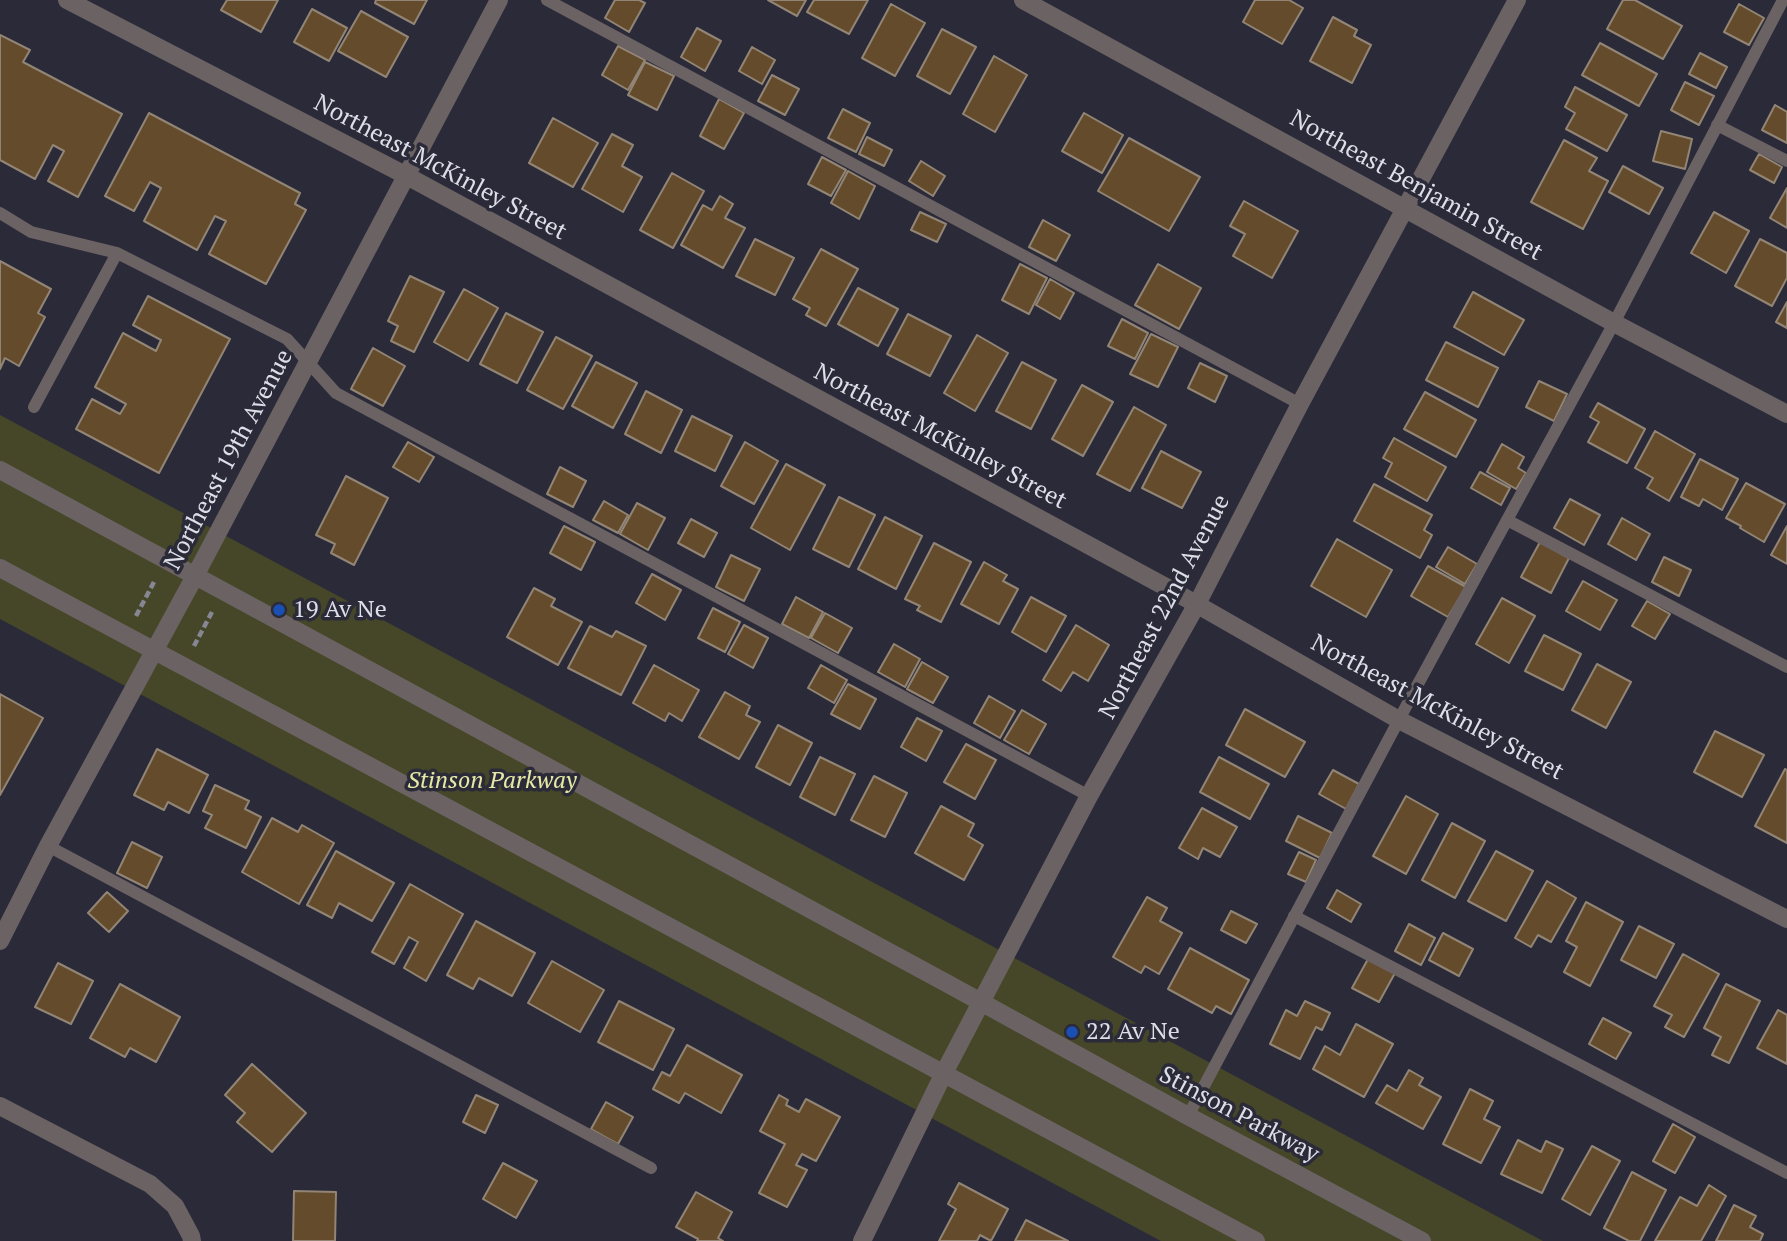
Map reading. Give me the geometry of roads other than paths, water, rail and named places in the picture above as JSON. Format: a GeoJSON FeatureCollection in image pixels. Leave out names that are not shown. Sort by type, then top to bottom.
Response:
{"type":"FeatureCollection","features":[{"type":"Feature","properties":{"kind":"street","name":"Northeast McKinley Street"},"geometry":{"type":"LineString","coordinates":[[67,0],[407,176],[1197,604],[1399,720],[1787,919]]}},
{"type":"Feature","properties":{"kind":"street","name":"Northeast 19th Avenue"},"geometry":{"type":"LineString","coordinates":[[0,941],[48,846],[195,576],[499,0]]}},
{"type":"Feature","properties":{"kind":"street","name":"Northeast Benjamin Street"},"geometry":{"type":"LineString","coordinates":[[1023,0],[1614,323],[1787,414]]}},
{"type":"Feature","properties":{"kind":"street","name":"Northeast 22nd Avenue"},"geometry":{"type":"LineString","coordinates":[[862,1241],[944,1073],[1089,796],[1197,604],[1405,209],[1510,2]]}},
{"type":"Feature","properties":{"kind":"street","name":"Stinson Parkway"},"geometry":{"type":"LineString","coordinates":[[0,470],[1422,1241]]}},
{"type":"Feature","properties":{"kind":"street"},"geometry":{"type":"LineString","coordinates":[[0,568],[1256,1241]]}},
{"type":"Feature","properties":{"kind":"street"},"geometry":{"type":"LineString","coordinates":[[0,1106],[150,1184],[175,1206],[192,1241]]}},
{"type":"Feature","properties":{"kind":"lane"},"geometry":{"type":"LineString","coordinates":[[547,0],[1300,404]]}},
{"type":"Feature","properties":{"kind":"lane"},"geometry":{"type":"LineString","coordinates":[[1188,1116],[1614,323],[1783,0]]}},
{"type":"Feature","properties":{"kind":"lane"},"geometry":{"type":"LineString","coordinates":[[1717,125],[1787,161]]}},
{"type":"Feature","properties":{"kind":"lane"},"geometry":{"type":"LineString","coordinates":[[0,213],[31,232],[117,253],[287,339],[336,393],[1089,796]]}},
{"type":"Feature","properties":{"kind":"lane"},"geometry":{"type":"LineString","coordinates":[[34,407],[117,253]]}},
{"type":"Feature","properties":{"kind":"lane"},"geometry":{"type":"LineString","coordinates":[[1507,520],[1787,667]]}},
{"type":"Feature","properties":{"kind":"lane"},"geometry":{"type":"LineString","coordinates":[[48,846],[650,1168]]}},
{"type":"Feature","properties":{"kind":"lane"},"geometry":{"type":"LineString","coordinates":[[1294,916],[1787,1173]]}},
{"type":"Feature","properties":{"kind":"place","name":"19 Av Ne"},"geometry":{"type":"Point","coordinates":[279,610]}},
{"type":"Feature","properties":{"kind":"place","name":"22 Av Ne"},"geometry":{"type":"Point","coordinates":[1072,1032]}}]}
